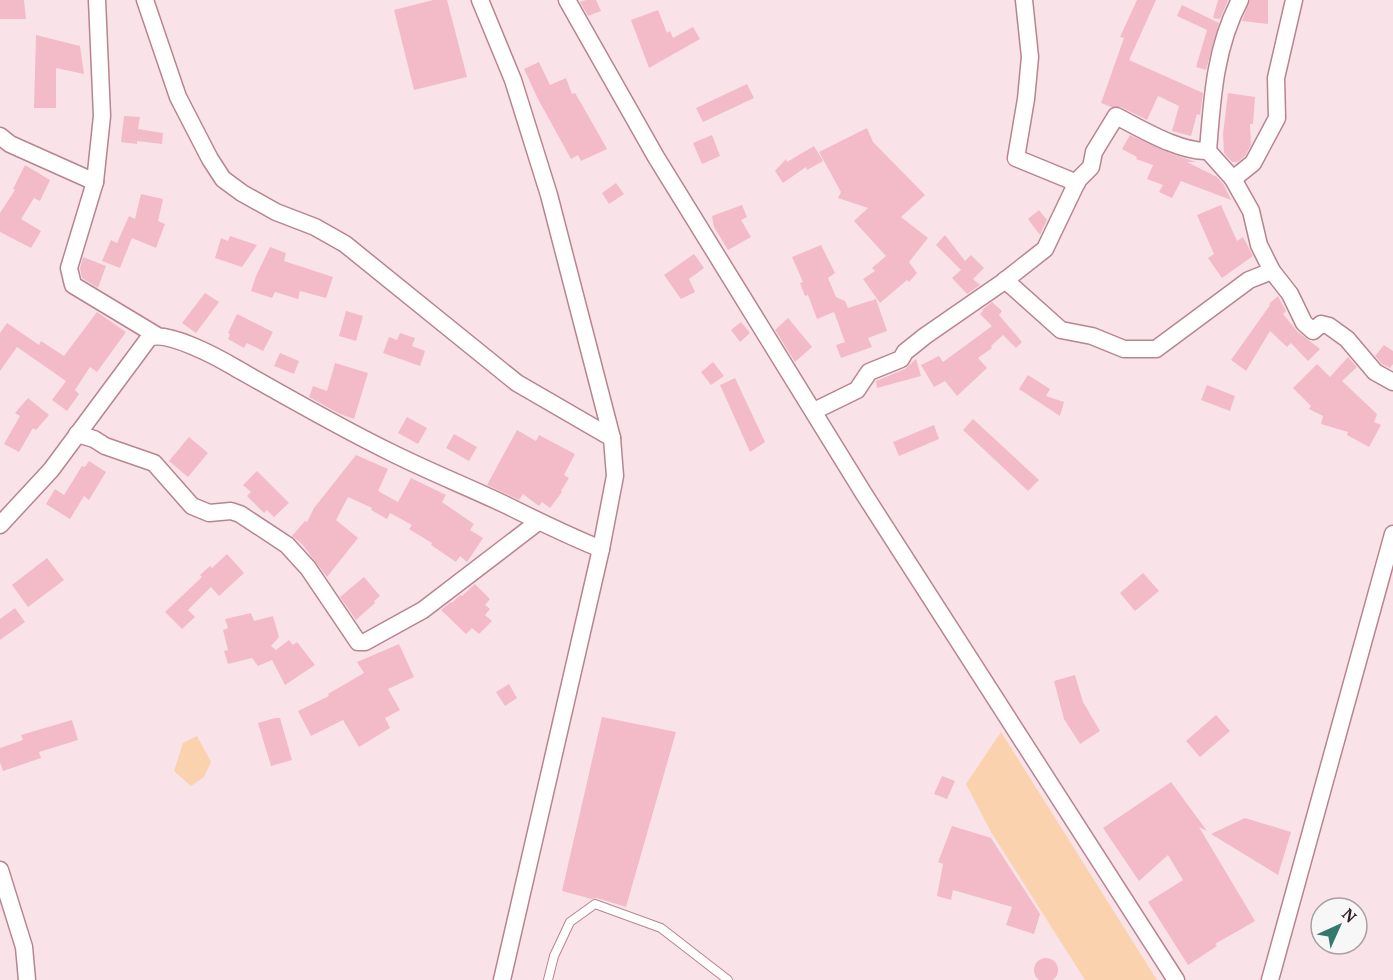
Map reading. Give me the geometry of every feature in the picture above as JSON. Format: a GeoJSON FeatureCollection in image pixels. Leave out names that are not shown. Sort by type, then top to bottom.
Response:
{"type":"FeatureCollection","features":[{"type":"Feature","properties":{"kind":"street"},"geometry":{"type":"LineString","coordinates":[[97,0],[102,116],[95,182],[69,268],[73,285],[156,335],[218,357],[391,453],[538,522],[602,549]]}},
{"type":"Feature","properties":{"kind":"street"},"geometry":{"type":"LineString","coordinates":[[145,0],[178,97],[210,159],[224,179],[242,193],[276,212],[315,227],[345,244],[517,383],[612,438]]}},
{"type":"Feature","properties":{"kind":"street"},"geometry":{"type":"LineString","coordinates":[[480,0],[513,80],[549,195],[612,438],[615,476],[602,549],[502,980]]}},
{"type":"Feature","properties":{"kind":"street"},"geometry":{"type":"LineString","coordinates":[[567,0],[656,158],[864,494],[1176,980]]}},
{"type":"Feature","properties":{"kind":"street"},"geometry":{"type":"LineString","coordinates":[[1024,0],[1030,57],[1026,99],[1016,158],[1077,183]]}},
{"type":"Feature","properties":{"kind":"street"},"geometry":{"type":"LineString","coordinates":[[1240,0],[1228,23],[1214,84],[1208,151],[1233,179],[1251,211],[1260,245],[1272,271],[1290,294],[1304,323],[1313,331],[1321,324],[1329,326],[1347,339],[1375,372],[1393,382]]}},
{"type":"Feature","properties":{"kind":"street"},"geometry":{"type":"LineString","coordinates":[[1233,179],[1253,164],[1277,118],[1276,78],[1294,0]]}},
{"type":"Feature","properties":{"kind":"street"},"geometry":{"type":"LineString","coordinates":[[814,411],[857,390],[869,372],[901,359],[905,352],[925,336],[1045,249],[1077,183],[1091,167],[1094,152],[1116,116],[1195,152],[1208,151]]}},
{"type":"Feature","properties":{"kind":"street"},"geometry":{"type":"LineString","coordinates":[[0,136],[10,144],[95,182]]}},
{"type":"Feature","properties":{"kind":"street"},"geometry":{"type":"LineString","coordinates":[[1005,280],[1060,330],[1092,336],[1124,349],[1156,349],[1249,280],[1272,271]]}},
{"type":"Feature","properties":{"kind":"street"},"geometry":{"type":"LineString","coordinates":[[0,525],[51,470],[149,338],[156,335]]}},
{"type":"Feature","properties":{"kind":"street"},"geometry":{"type":"LineString","coordinates":[[77,434],[94,438],[105,446],[154,464],[192,506],[209,513],[231,511],[240,514],[287,545],[308,567],[358,642],[365,642],[423,610],[538,522]]}},
{"type":"Feature","properties":{"kind":"street"},"geometry":{"type":"LineString","coordinates":[[1270,980],[1393,534]]}},
{"type":"Feature","properties":{"kind":"street"},"geometry":{"type":"LineString","coordinates":[[0,870],[24,947],[27,980]]}},
{"type":"Feature","properties":{"kind":"lane"},"geometry":{"type":"LineString","coordinates":[[548,980],[570,922],[595,904],[661,928],[728,980]]}},
{"type":"Feature","properties":{"kind":"shaded area"},"geometry":{"type":"Polygon","coordinates":[[[1001,732],[1157,980],[1085,980],[991,832],[966,784],[1001,732]]]}},
{"type":"Feature","properties":{"kind":"shaded area"},"geometry":{"type":"Polygon","coordinates":[[[197,736],[211,762],[204,777],[191,786],[174,771],[183,743],[197,736]]]}},
{"type":"Feature","properties":{"kind":"building"},"geometry":{"type":"Polygon","coordinates":[[[0,0],[24,0],[26,19],[0,19],[0,0]]]}},
{"type":"Feature","properties":{"kind":"building"},"geometry":{"type":"Polygon","coordinates":[[[433,0],[447,0],[467,77],[414,90],[394,10],[433,0]]]}},
{"type":"Feature","properties":{"kind":"building"},"geometry":{"type":"Polygon","coordinates":[[[596,0],[601,11],[588,16],[580,2],[596,0]]]}},
{"type":"Feature","properties":{"kind":"building"},"geometry":{"type":"Polygon","coordinates":[[[1137,0],[1156,0],[1129,60],[1203,93],[1200,115],[1197,114],[1191,136],[1172,131],[1179,106],[1158,96],[1147,120],[1121,107],[1111,107],[1101,103],[1124,38],[1120,37],[1137,0]]]}},
{"type":"Feature","properties":{"kind":"building"},"geometry":{"type":"Polygon","coordinates":[[[1218,0],[1228,0],[1220,19],[1213,18],[1218,0]]]}},
{"type":"Feature","properties":{"kind":"building"},"geometry":{"type":"Polygon","coordinates":[[[1250,0],[1268,0],[1268,24],[1242,21],[1250,0]]]}},
{"type":"Feature","properties":{"kind":"building"},"geometry":{"type":"Polygon","coordinates":[[[1182,5],[1219,23],[1206,70],[1196,67],[1207,30],[1177,16],[1182,5]]]}},
{"type":"Feature","properties":{"kind":"building"},"geometry":{"type":"Polygon","coordinates":[[[658,10],[667,33],[670,31],[673,38],[693,27],[700,39],[649,68],[631,20],[658,10]]]}},
{"type":"Feature","properties":{"kind":"building"},"geometry":{"type":"Polygon","coordinates":[[[36,35],[80,46],[84,74],[56,68],[56,108],[34,108],[36,35]]]}},
{"type":"Feature","properties":{"kind":"building"},"geometry":{"type":"Polygon","coordinates":[[[539,62],[550,85],[566,78],[572,94],[575,93],[607,149],[581,161],[578,155],[571,159],[524,69],[539,62]]]}},
{"type":"Feature","properties":{"kind":"building"},"geometry":{"type":"Polygon","coordinates":[[[747,84],[754,98],[703,122],[696,108],[747,84]]]}},
{"type":"Feature","properties":{"kind":"building"},"geometry":{"type":"Polygon","coordinates":[[[1228,93],[1255,97],[1253,124],[1250,124],[1251,145],[1245,156],[1238,162],[1232,162],[1224,153],[1223,134],[1228,93]]]}},
{"type":"Feature","properties":{"kind":"building"},"geometry":{"type":"Polygon","coordinates":[[[124,116],[140,117],[138,129],[163,133],[162,144],[121,142],[124,116]]]}},
{"type":"Feature","properties":{"kind":"building"},"geometry":{"type":"Polygon","coordinates":[[[867,128],[873,142],[925,195],[901,217],[928,238],[909,262],[917,273],[909,282],[907,280],[880,303],[863,279],[875,271],[872,268],[886,256],[854,221],[868,208],[838,198],[841,192],[819,152],[867,128]]]}},
{"type":"Feature","properties":{"kind":"building"},"geometry":{"type":"Polygon","coordinates":[[[712,135],[720,156],[702,164],[693,143],[712,135]]]}},
{"type":"Feature","properties":{"kind":"building"},"geometry":{"type":"Polygon","coordinates":[[[1130,135],[1169,153],[1196,162],[1187,162],[1217,177],[1224,185],[1231,200],[1181,181],[1172,198],[1159,192],[1163,185],[1147,179],[1153,165],[1136,159],[1137,157],[1122,149],[1130,135]]]}},
{"type":"Feature","properties":{"kind":"building"},"geometry":{"type":"Polygon","coordinates":[[[814,146],[823,161],[807,170],[806,167],[783,183],[775,171],[786,159],[787,162],[814,146]]]}},
{"type":"Feature","properties":{"kind":"building"},"geometry":{"type":"Polygon","coordinates":[[[25,165],[50,180],[40,201],[34,198],[21,219],[41,231],[31,248],[0,232],[0,213],[15,190],[13,189],[25,165]]]}},
{"type":"Feature","properties":{"kind":"building"},"geometry":{"type":"Polygon","coordinates":[[[616,183],[624,194],[609,204],[602,193],[616,183]]]}},
{"type":"Feature","properties":{"kind":"building"},"geometry":{"type":"Polygon","coordinates":[[[141,194],[163,199],[158,221],[165,224],[156,248],[132,238],[120,268],[102,261],[111,240],[117,243],[129,216],[135,219],[141,194]]]}},
{"type":"Feature","properties":{"kind":"building"},"geometry":{"type":"Polygon","coordinates":[[[742,205],[747,217],[741,220],[751,237],[728,250],[714,227],[712,216],[742,205]]]}},
{"type":"Feature","properties":{"kind":"building"},"geometry":{"type":"Polygon","coordinates":[[[1221,205],[1237,241],[1243,237],[1253,256],[1222,278],[1208,258],[1214,254],[1197,215],[1221,205]]]}},
{"type":"Feature","properties":{"kind":"building"},"geometry":{"type":"Polygon","coordinates":[[[1039,210],[1047,220],[1040,235],[1028,219],[1039,210]]]}},
{"type":"Feature","properties":{"kind":"building"},"geometry":{"type":"Polygon","coordinates":[[[945,235],[965,261],[971,255],[984,268],[973,279],[980,285],[967,294],[952,278],[961,270],[936,245],[945,235]]]}},
{"type":"Feature","properties":{"kind":"building"},"geometry":{"type":"Polygon","coordinates":[[[230,236],[257,245],[242,267],[215,258],[221,238],[228,241],[230,236]]]}},
{"type":"Feature","properties":{"kind":"building"},"geometry":{"type":"Polygon","coordinates":[[[821,245],[835,273],[828,278],[836,297],[845,301],[848,308],[876,299],[887,331],[868,338],[872,347],[841,358],[836,345],[845,342],[834,312],[817,319],[808,295],[805,296],[800,283],[803,282],[792,257],[821,245]]]}},
{"type":"Feature","properties":{"kind":"building"},"geometry":{"type":"Polygon","coordinates":[[[270,247],[286,253],[284,261],[333,277],[326,298],[300,291],[298,299],[275,292],[272,298],[251,291],[270,247]]]}},
{"type":"Feature","properties":{"kind":"building"},"geometry":{"type":"Polygon","coordinates":[[[694,254],[704,268],[689,279],[695,292],[681,299],[664,275],[694,254]]]}},
{"type":"Feature","properties":{"kind":"building"},"geometry":{"type":"Polygon","coordinates":[[[83,257],[106,266],[98,288],[82,278],[80,268],[83,257]]]}},
{"type":"Feature","properties":{"kind":"building"},"geometry":{"type":"Polygon","coordinates":[[[205,293],[219,302],[196,333],[182,323],[205,293]]]}},
{"type":"Feature","properties":{"kind":"building"},"geometry":{"type":"Polygon","coordinates":[[[1278,296],[1286,311],[1283,314],[1297,331],[1320,349],[1308,361],[1291,343],[1287,347],[1270,331],[1246,371],[1231,360],[1269,304],[1278,296]]]}},
{"type":"Feature","properties":{"kind":"building"},"geometry":{"type":"Polygon","coordinates":[[[992,302],[1002,311],[999,315],[1022,342],[1016,348],[1003,335],[991,346],[992,348],[978,358],[987,368],[957,396],[945,381],[934,387],[921,365],[939,356],[943,362],[992,326],[980,314],[992,302]]]}},
{"type":"Feature","properties":{"kind":"building"},"geometry":{"type":"Polygon","coordinates":[[[346,311],[363,316],[356,341],[339,336],[346,311]]]}},
{"type":"Feature","properties":{"kind":"building"},"geometry":{"type":"Polygon","coordinates":[[[97,312],[126,332],[97,372],[90,367],[75,390],[79,394],[67,411],[52,400],[66,381],[17,347],[0,371],[0,333],[7,323],[39,345],[41,341],[64,356],[97,312]]]}},
{"type":"Feature","properties":{"kind":"building"},"geometry":{"type":"Polygon","coordinates":[[[237,314],[273,332],[263,351],[247,343],[244,348],[228,339],[230,334],[228,333],[237,314]]]}},
{"type":"Feature","properties":{"kind":"building"},"geometry":{"type":"Polygon","coordinates":[[[788,318],[812,347],[795,362],[775,330],[788,318]]]}},
{"type":"Feature","properties":{"kind":"building"},"geometry":{"type":"Polygon","coordinates":[[[741,322],[750,333],[740,342],[731,330],[741,322]]]}},
{"type":"Feature","properties":{"kind":"building"},"geometry":{"type":"Polygon","coordinates":[[[400,333],[415,338],[412,346],[425,351],[420,366],[383,353],[389,337],[397,340],[400,333]]]}},
{"type":"Feature","properties":{"kind":"building"},"geometry":{"type":"Polygon","coordinates":[[[1384,345],[1393,351],[1393,364],[1390,368],[1382,364],[1375,356],[1384,345]]]}},
{"type":"Feature","properties":{"kind":"building"},"geometry":{"type":"Polygon","coordinates":[[[280,353],[299,361],[294,374],[274,366],[280,353]]]}},
{"type":"Feature","properties":{"kind":"building"},"geometry":{"type":"Polygon","coordinates":[[[1348,357],[1357,367],[1342,381],[1377,414],[1374,422],[1381,425],[1369,447],[1347,435],[1348,432],[1321,424],[1323,416],[1309,409],[1311,406],[1293,388],[1317,364],[1330,377],[1348,357]]]}},
{"type":"Feature","properties":{"kind":"building"},"geometry":{"type":"Polygon","coordinates":[[[916,359],[921,376],[877,388],[876,381],[905,369],[916,359]]]}},
{"type":"Feature","properties":{"kind":"building"},"geometry":{"type":"Polygon","coordinates":[[[713,362],[724,376],[711,385],[701,372],[713,362]]]}},
{"type":"Feature","properties":{"kind":"building"},"geometry":{"type":"Polygon","coordinates":[[[335,363],[368,373],[354,419],[309,397],[313,386],[327,391],[335,363]]]}},
{"type":"Feature","properties":{"kind":"building"},"geometry":{"type":"Polygon","coordinates":[[[1028,375],[1050,389],[1046,396],[1064,402],[1060,416],[1019,389],[1028,375]]]}},
{"type":"Feature","properties":{"kind":"building"},"geometry":{"type":"Polygon","coordinates":[[[735,378],[765,442],[750,452],[720,385],[735,378]]]}},
{"type":"Feature","properties":{"kind":"building"},"geometry":{"type":"Polygon","coordinates":[[[1207,385],[1235,396],[1230,411],[1201,400],[1207,385]]]}},
{"type":"Feature","properties":{"kind":"building"},"geometry":{"type":"Polygon","coordinates":[[[28,398],[49,415],[36,430],[33,428],[19,452],[4,444],[20,416],[15,413],[28,398]]]}},
{"type":"Feature","properties":{"kind":"building"},"geometry":{"type":"Polygon","coordinates":[[[407,417],[427,428],[418,444],[398,433],[407,417]]]}},
{"type":"Feature","properties":{"kind":"building"},"geometry":{"type":"Polygon","coordinates":[[[973,419],[1039,480],[1028,491],[963,430],[973,419]]]}},
{"type":"Feature","properties":{"kind":"building"},"geometry":{"type":"Polygon","coordinates":[[[934,425],[939,439],[899,456],[893,442],[934,425]]]}},
{"type":"Feature","properties":{"kind":"building"},"geometry":{"type":"Polygon","coordinates":[[[517,430],[536,441],[539,435],[575,454],[564,475],[569,478],[550,508],[542,502],[539,506],[523,494],[519,500],[487,485],[517,430]]]}},
{"type":"Feature","properties":{"kind":"building"},"geometry":{"type":"Polygon","coordinates":[[[454,434],[477,447],[469,461],[446,448],[454,434]]]}},
{"type":"Feature","properties":{"kind":"building"},"geometry":{"type":"Polygon","coordinates":[[[189,437],[208,453],[188,477],[169,461],[189,437]]]}},
{"type":"Feature","properties":{"kind":"building"},"geometry":{"type":"Polygon","coordinates":[[[356,455],[388,469],[378,491],[398,502],[411,478],[446,495],[442,502],[474,524],[470,530],[483,538],[467,562],[460,556],[456,562],[409,529],[412,525],[390,513],[387,519],[371,510],[372,508],[348,497],[336,520],[358,538],[327,577],[302,544],[292,536],[305,521],[307,522],[314,508],[356,455]]]}},
{"type":"Feature","properties":{"kind":"building"},"geometry":{"type":"Polygon","coordinates":[[[89,461],[106,472],[89,500],[84,496],[70,519],[46,504],[55,489],[64,495],[82,466],[85,467],[89,461]]]}},
{"type":"Feature","properties":{"kind":"building"},"geometry":{"type":"Polygon","coordinates":[[[257,471],[289,503],[274,517],[267,510],[264,513],[247,496],[251,492],[243,485],[257,471]]]}},
{"type":"Feature","properties":{"kind":"building"},"geometry":{"type":"Polygon","coordinates":[[[227,554],[244,573],[219,596],[211,587],[188,610],[195,617],[182,629],[165,612],[202,577],[200,575],[210,566],[212,568],[227,554]]]}},
{"type":"Feature","properties":{"kind":"building"},"geometry":{"type":"Polygon","coordinates":[[[47,558],[64,580],[28,607],[12,585],[47,558]]]}},
{"type":"Feature","properties":{"kind":"building"},"geometry":{"type":"Polygon","coordinates":[[[1143,573],[1159,591],[1135,611],[1120,593],[1143,573]]]}},
{"type":"Feature","properties":{"kind":"building"},"geometry":{"type":"Polygon","coordinates":[[[364,577],[380,596],[356,620],[340,597],[364,577]]]}},
{"type":"Feature","properties":{"kind":"building"},"geometry":{"type":"Polygon","coordinates":[[[475,584],[490,599],[485,605],[490,609],[485,615],[492,621],[479,634],[472,628],[466,634],[441,610],[475,584]]]}},
{"type":"Feature","properties":{"kind":"building"},"geometry":{"type":"Polygon","coordinates":[[[15,608],[25,622],[0,640],[0,619],[15,608]]]}},
{"type":"Feature","properties":{"kind":"building"},"geometry":{"type":"Polygon","coordinates":[[[251,613],[254,621],[273,616],[279,637],[271,646],[276,650],[289,640],[293,645],[297,642],[315,665],[285,685],[272,660],[258,666],[252,658],[228,664],[224,651],[228,650],[223,630],[228,628],[225,619],[251,613]]]}},
{"type":"Feature","properties":{"kind":"building"},"geometry":{"type":"Polygon","coordinates":[[[399,644],[414,677],[388,689],[400,710],[385,718],[390,728],[359,747],[343,720],[311,736],[298,711],[329,696],[328,694],[364,673],[357,662],[399,644]]]}},
{"type":"Feature","properties":{"kind":"building"},"geometry":{"type":"Polygon","coordinates":[[[1075,675],[1083,702],[1100,731],[1080,744],[1064,719],[1054,681],[1075,675]]]}},
{"type":"Feature","properties":{"kind":"building"},"geometry":{"type":"Polygon","coordinates":[[[509,684],[517,698],[505,706],[496,692],[509,684]]]}},
{"type":"Feature","properties":{"kind":"building"},"geometry":{"type":"Polygon","coordinates":[[[1216,715],[1230,731],[1200,757],[1186,741],[1216,715]]]}},
{"type":"Feature","properties":{"kind":"building"},"geometry":{"type":"Polygon","coordinates":[[[602,717],[676,732],[626,907],[562,891],[602,717]]]}},
{"type":"Feature","properties":{"kind":"building"},"geometry":{"type":"Polygon","coordinates":[[[280,718],[292,760],[271,766],[258,723],[280,718]]]}},
{"type":"Feature","properties":{"kind":"building"},"geometry":{"type":"Polygon","coordinates":[[[72,720],[78,740],[39,752],[41,758],[3,771],[0,762],[0,748],[23,740],[21,735],[72,720]]]}},
{"type":"Feature","properties":{"kind":"building"},"geometry":{"type":"Polygon","coordinates":[[[942,776],[955,781],[947,799],[934,794],[942,776]]]}},
{"type":"Feature","properties":{"kind":"building"},"geometry":{"type":"Polygon","coordinates":[[[1171,782],[1207,831],[1199,827],[1255,921],[1215,944],[1217,946],[1188,965],[1148,902],[1183,880],[1168,855],[1139,881],[1103,828],[1171,782]]]}},
{"type":"Feature","properties":{"kind":"building"},"geometry":{"type":"Polygon","coordinates":[[[1245,818],[1291,832],[1278,875],[1211,834],[1245,818]]]}},
{"type":"Feature","properties":{"kind":"building"},"geometry":{"type":"Polygon","coordinates":[[[952,826],[991,838],[1040,914],[1034,934],[1006,925],[1012,907],[953,890],[951,900],[937,896],[943,864],[938,862],[952,826]]]}},
{"type":"Feature","properties":{"kind":"building"},"geometry":{"type":"Polygon","coordinates":[[[1046,958],[1055,961],[1058,970],[1055,979],[1046,982],[1037,979],[1034,970],[1037,961],[1046,958]]]}}]}
